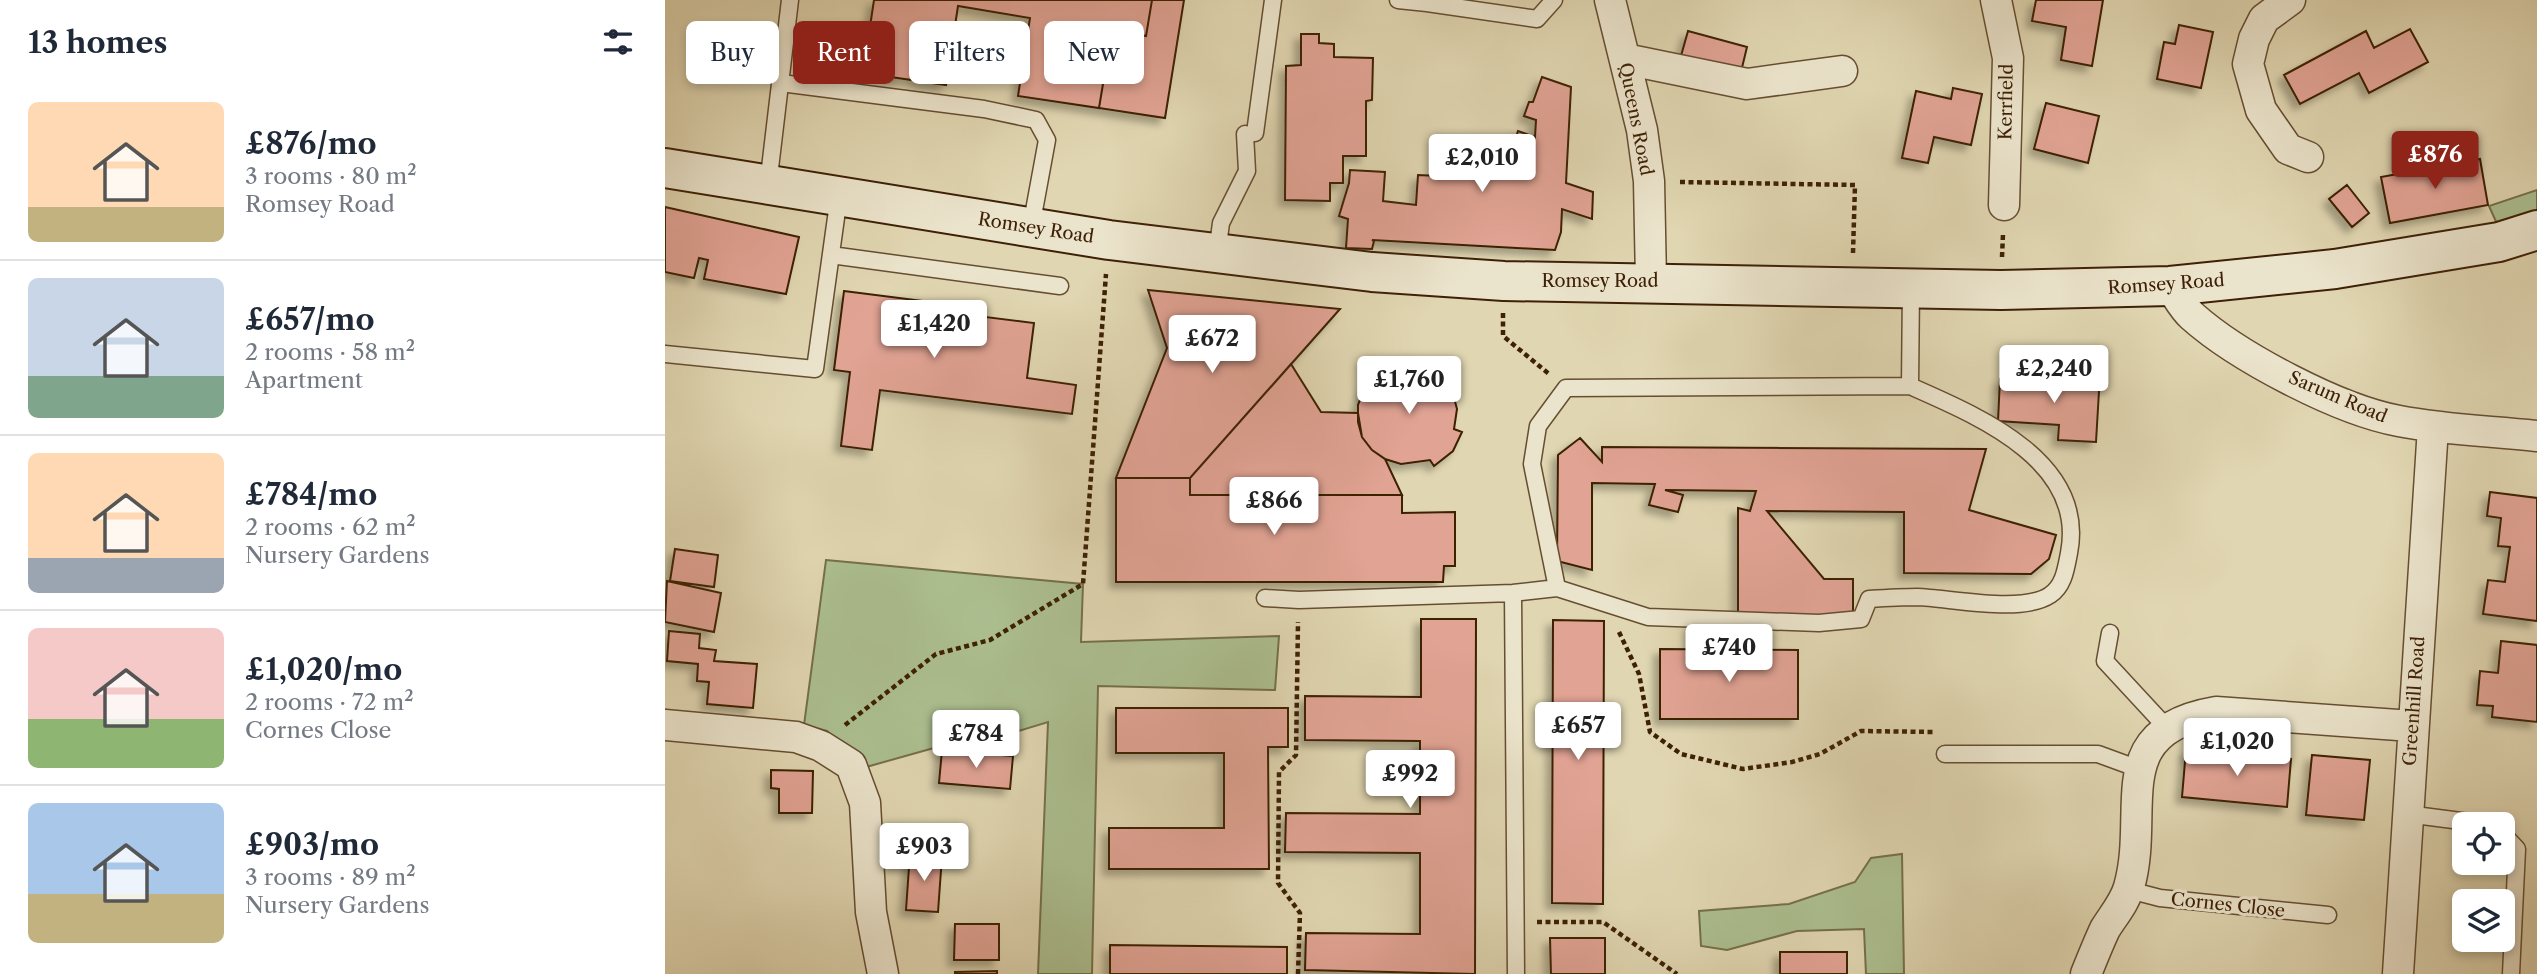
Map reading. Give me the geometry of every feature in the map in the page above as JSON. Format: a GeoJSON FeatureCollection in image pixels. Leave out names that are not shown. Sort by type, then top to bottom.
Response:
{"type":"FeatureCollection","features":[{"type":"Feature","properties":{"kind":"main road","name":"Romsey Road"},"geometry":{"type":"LineString","coordinates":[[665,168],[1109,240],[1372,272],[1504,281],[1651,281],[2001,290],[2170,286],[2335,269],[2499,242],[2537,230]]}},
{"type":"Feature","properties":{"kind":"street","name":"Queens Road"},"geometry":{"type":"LineString","coordinates":[[1610,0],[1642,130],[1649,181],[1651,281]]}},
{"type":"Feature","properties":{"kind":"street","name":"Kerrfield"},"geometry":{"type":"LineString","coordinates":[[1996,0],[2008,58],[2004,205]]}},
{"type":"Feature","properties":{"kind":"street"},"geometry":{"type":"LineString","coordinates":[[2290,0],[2264,19],[2254,39],[2249,64],[2261,110],[2288,149],[2308,158]]}},
{"type":"Feature","properties":{"kind":"street"},"geometry":{"type":"LineString","coordinates":[[1625,59],[1747,84],[1842,71]]}},
{"type":"Feature","properties":{"kind":"street","name":"Sarum Road"},"geometry":{"type":"LineString","coordinates":[[2170,286],[2190,315],[2261,363],[2380,416],[2433,427],[2537,436]]}},
{"type":"Feature","properties":{"kind":"street","name":"Greenhill Road"},"geometry":{"type":"LineString","coordinates":[[2397,974],[2433,427]]}},
{"type":"Feature","properties":{"kind":"street"},"geometry":{"type":"LineString","coordinates":[[2086,974],[2104,931],[2129,890],[2136,854],[2139,769],[2147,752],[2167,727],[2190,716],[2216,712],[2412,726]]}},
{"type":"Feature","properties":{"kind":"street"},"geometry":{"type":"LineString","coordinates":[[665,725],[796,737],[821,746],[851,765],[865,803],[871,912],[883,974]]}},
{"type":"Feature","properties":{"kind":"lane"},"geometry":{"type":"LineString","coordinates":[[768,185],[790,0]]}},
{"type":"Feature","properties":{"kind":"lane"},"geometry":{"type":"LineString","coordinates":[[1217,253],[1221,223],[1247,171],[1250,134],[1273,0]]}},
{"type":"Feature","properties":{"kind":"lane"},"geometry":{"type":"LineString","coordinates":[[1398,0],[1537,19],[1554,0]]}},
{"type":"Feature","properties":{"kind":"lane"},"geometry":{"type":"LineString","coordinates":[[781,83],[984,109],[1036,120],[1047,140],[1031,227]]}},
{"type":"Feature","properties":{"kind":"lane"},"geometry":{"type":"LineString","coordinates":[[665,354],[815,369],[839,196]]}},
{"type":"Feature","properties":{"kind":"lane"},"geometry":{"type":"LineString","coordinates":[[831,255],[1060,286]]}},
{"type":"Feature","properties":{"kind":"lane"},"geometry":{"type":"LineString","coordinates":[[1910,386],[1911,287]]}},
{"type":"Feature","properties":{"kind":"lane"},"geometry":{"type":"LineString","coordinates":[[1265,598],[1299,600],[1513,593],[1557,588],[1648,617],[1819,623],[1861,619],[1869,599],[1918,597],[2021,604],[2049,596],[2063,579],[2072,535],[2061,488],[2023,446],[1978,415],[1910,386],[1566,388],[1538,426],[1532,464],[1557,588]]}},
{"type":"Feature","properties":{"kind":"lane"},"geometry":{"type":"LineString","coordinates":[[1513,593],[1516,974]]}},
{"type":"Feature","properties":{"kind":"lane"},"geometry":{"type":"LineString","coordinates":[[2110,633],[2105,660],[2167,727]]}},
{"type":"Feature","properties":{"kind":"lane"},"geometry":{"type":"LineString","coordinates":[[1945,754],[2098,754],[2139,769]]}},
{"type":"Feature","properties":{"kind":"lane"},"geometry":{"type":"LineString","coordinates":[[2407,814],[2452,820]]}},
{"type":"Feature","properties":{"kind":"lane"},"geometry":{"type":"LineString","coordinates":[[2511,974],[2515,847]]}},
{"type":"Feature","properties":{"kind":"lane","name":"Cornes Close"},"geometry":{"type":"LineString","coordinates":[[2129,890],[2160,898],[2328,915]]}},
{"type":"Feature","properties":{"kind":"path"},"geometry":{"type":"LineString","coordinates":[[1649,181],[1855,185],[1852,285]]}},
{"type":"Feature","properties":{"kind":"path"},"geometry":{"type":"LineString","coordinates":[[2001,290],[2004,205]]}},
{"type":"Feature","properties":{"kind":"path"},"geometry":{"type":"LineString","coordinates":[[821,746],[884,691],[936,654],[990,640],[1083,584],[1109,240]]}},
{"type":"Feature","properties":{"kind":"path"},"geometry":{"type":"LineString","coordinates":[[1504,281],[1503,336],[1566,388]]}},
{"type":"Feature","properties":{"kind":"path"},"geometry":{"type":"LineString","coordinates":[[1298,974],[1300,913],[1278,883],[1278,869],[1279,772],[1296,755],[1299,600]]}},
{"type":"Feature","properties":{"kind":"path"},"geometry":{"type":"LineString","coordinates":[[1605,605],[1639,674],[1650,732],[1681,754],[1743,769],[1792,762],[1820,754],[1861,731],[1945,732]]}},
{"type":"Feature","properties":{"kind":"path"},"geometry":{"type":"LineString","coordinates":[[1516,922],[1603,922],[1677,974]]}},
{"type":"Feature","properties":{"kind":"green space"},"geometry":{"type":"Polygon","coordinates":[[[2537,190],[2537,212],[2498,226],[2489,206],[2537,190]]]}},
{"type":"Feature","properties":{"kind":"green space"},"geometry":{"type":"Polygon","coordinates":[[[826,560],[1083,584],[1081,642],[1279,636],[1275,690],[1098,686],[1092,974],[1038,974],[1048,722],[1002,736],[941,746],[859,769],[827,731],[804,725],[826,560]]]}},
{"type":"Feature","properties":{"kind":"green space"},"geometry":{"type":"Polygon","coordinates":[[[1902,854],[1904,974],[1866,974],[1864,929],[1797,931],[1727,950],[1701,946],[1699,911],[1789,904],[1855,882],[1871,858],[1902,854]]]}},
{"type":"Feature","properties":{"kind":"building"},"geometry":{"type":"Polygon","coordinates":[[[874,0],[1152,0],[1146,36],[1144,21],[1044,21],[1044,84],[1103,84],[1099,108],[1018,96],[1020,84],[1030,84],[1030,18],[958,6],[956,21],[909,21],[909,80],[895,78],[895,21],[871,21],[874,0]]]}},
{"type":"Feature","properties":{"kind":"building"},"geometry":{"type":"Polygon","coordinates":[[[1152,0],[1184,0],[1165,118],[1099,108],[1103,84],[1144,84],[1146,36],[1152,0]]]}},
{"type":"Feature","properties":{"kind":"building"},"geometry":{"type":"Polygon","coordinates":[[[2036,0],[2103,0],[2092,66],[2061,60],[2066,27],[2032,21],[2036,0]]]}},
{"type":"Feature","properties":{"kind":"building"},"geometry":{"type":"Polygon","coordinates":[[[2179,25],[2213,32],[2201,88],[2157,79],[2164,42],[2175,44],[2179,25]]]}},
{"type":"Feature","properties":{"kind":"building"},"geometry":{"type":"Polygon","coordinates":[[[2410,29],[2428,62],[2369,93],[2359,73],[2300,104],[2284,75],[2366,31],[2374,48],[2410,29]]]}},
{"type":"Feature","properties":{"kind":"building"},"geometry":{"type":"Polygon","coordinates":[[[1688,31],[1747,47],[1739,80],[1679,63],[1688,31]]]}},
{"type":"Feature","properties":{"kind":"building"},"geometry":{"type":"Polygon","coordinates":[[[1301,34],[1319,34],[1319,43],[1334,44],[1334,57],[1373,58],[1372,100],[1366,101],[1366,156],[1343,156],[1343,183],[1330,183],[1330,201],[1285,200],[1286,66],[1301,65],[1301,34]]]}},
{"type":"Feature","properties":{"kind":"building"},"geometry":{"type":"Polygon","coordinates":[[[1542,77],[1571,87],[1566,183],[1593,192],[1592,219],[1562,209],[1561,232],[1555,250],[1372,240],[1372,249],[1346,248],[1348,219],[1339,216],[1350,170],[1385,172],[1383,201],[1416,205],[1418,175],[1505,179],[1506,167],[1518,131],[1535,137],[1536,120],[1524,116],[1529,102],[1533,102],[1542,77]]]}},
{"type":"Feature","properties":{"kind":"building"},"geometry":{"type":"Polygon","coordinates":[[[1953,88],[1982,94],[1971,145],[1934,137],[1928,163],[1902,158],[1916,91],[1951,99],[1953,88]]]}},
{"type":"Feature","properties":{"kind":"building"},"geometry":{"type":"Polygon","coordinates":[[[2046,103],[2099,116],[2088,163],[2034,149],[2046,103]]]}},
{"type":"Feature","properties":{"kind":"building"},"geometry":{"type":"Polygon","coordinates":[[[2480,159],[2488,205],[2390,223],[2381,177],[2480,159]]]}},
{"type":"Feature","properties":{"kind":"building"},"geometry":{"type":"Polygon","coordinates":[[[2347,185],[2369,213],[2352,227],[2329,199],[2347,185]]]}},
{"type":"Feature","properties":{"kind":"building"},"geometry":{"type":"Polygon","coordinates":[[[665,207],[799,237],[786,294],[704,279],[708,260],[699,258],[694,278],[665,272],[665,207]]]}},
{"type":"Feature","properties":{"kind":"building"},"geometry":{"type":"Polygon","coordinates":[[[1148,290],[1340,309],[1190,478],[1116,478],[1167,348],[1148,290]]]}},
{"type":"Feature","properties":{"kind":"building"},"geometry":{"type":"Polygon","coordinates":[[[844,291],[939,303],[937,311],[1034,323],[1027,378],[1076,385],[1072,414],[880,390],[872,450],[841,446],[850,372],[834,370],[844,291]]]}},
{"type":"Feature","properties":{"kind":"building"},"geometry":{"type":"Polygon","coordinates":[[[1291,364],[1321,412],[1358,413],[1362,437],[1372,450],[1385,459],[1402,495],[1190,495],[1190,478],[1291,364]]]}},
{"type":"Feature","properties":{"kind":"building"},"geometry":{"type":"Polygon","coordinates":[[[1403,365],[1419,366],[1434,373],[1453,394],[1457,409],[1454,429],[1462,432],[1453,451],[1434,466],[1430,460],[1401,464],[1385,459],[1372,450],[1362,437],[1358,422],[1358,405],[1364,390],[1374,378],[1387,369],[1403,365]]]}},
{"type":"Feature","properties":{"kind":"building"},"geometry":{"type":"Polygon","coordinates":[[[2066,372],[2100,374],[2096,442],[2058,440],[2059,425],[1998,421],[2000,379],[2065,383],[2066,372]]]}},
{"type":"Feature","properties":{"kind":"building"},"geometry":{"type":"Polygon","coordinates":[[[1580,438],[1602,462],[1602,447],[1986,449],[1969,510],[2056,535],[2049,559],[2031,574],[1904,573],[1904,512],[1767,511],[1824,579],[1853,579],[1853,617],[1738,616],[1738,508],[1750,511],[1756,491],[1665,490],[1683,495],[1678,512],[1649,505],[1655,484],[1592,483],[1592,570],[1557,561],[1558,455],[1580,438]]]}},
{"type":"Feature","properties":{"kind":"building"},"geometry":{"type":"Polygon","coordinates":[[[1116,478],[1190,478],[1190,495],[1402,495],[1402,513],[1455,512],[1455,566],[1444,566],[1443,582],[1116,582],[1116,478]]]}},
{"type":"Feature","properties":{"kind":"building"},"geometry":{"type":"Polygon","coordinates":[[[2490,492],[2537,498],[2537,621],[2483,614],[2488,580],[2505,582],[2510,547],[2498,546],[2501,518],[2487,516],[2490,492]]]}},
{"type":"Feature","properties":{"kind":"building"},"geometry":{"type":"Polygon","coordinates":[[[675,549],[718,555],[714,587],[670,581],[675,549]]]}},
{"type":"Feature","properties":{"kind":"building"},"geometry":{"type":"Polygon","coordinates":[[[667,581],[721,593],[714,632],[665,622],[667,581]]]}},
{"type":"Feature","properties":{"kind":"building"},"geometry":{"type":"Polygon","coordinates":[[[1421,619],[1476,619],[1475,974],[1305,970],[1306,933],[1420,934],[1420,853],[1285,852],[1286,813],[1420,814],[1420,741],[1305,740],[1305,696],[1421,697],[1421,619]]]}},
{"type":"Feature","properties":{"kind":"building"},"geometry":{"type":"Polygon","coordinates":[[[1553,620],[1604,621],[1603,904],[1552,903],[1553,620]]]}},
{"type":"Feature","properties":{"kind":"building"},"geometry":{"type":"Polygon","coordinates":[[[1553,620],[1604,621],[1603,904],[1552,903],[1553,620]]]}},
{"type":"Feature","properties":{"kind":"building"},"geometry":{"type":"Polygon","coordinates":[[[669,631],[700,634],[699,648],[716,650],[714,661],[757,664],[753,708],[707,704],[709,682],[697,681],[698,664],[667,661],[669,631]]]}},
{"type":"Feature","properties":{"kind":"building"},"geometry":{"type":"Polygon","coordinates":[[[2501,641],[2537,645],[2537,722],[2492,717],[2493,706],[2477,705],[2480,671],[2498,673],[2501,641]]]}},
{"type":"Feature","properties":{"kind":"building"},"geometry":{"type":"Polygon","coordinates":[[[1660,649],[1798,650],[1798,719],[1660,719],[1660,649]]]}},
{"type":"Feature","properties":{"kind":"building"},"geometry":{"type":"Polygon","coordinates":[[[1116,708],[1288,708],[1288,747],[1268,747],[1269,869],[1109,869],[1109,828],[1224,828],[1224,753],[1116,753],[1116,708]]]}},
{"type":"Feature","properties":{"kind":"building"},"geometry":{"type":"Polygon","coordinates":[[[942,750],[1013,756],[1010,789],[939,783],[942,750]]]}},
{"type":"Feature","properties":{"kind":"building"},"geometry":{"type":"Polygon","coordinates":[[[2186,750],[2291,759],[2287,807],[2182,797],[2186,750]]]}},
{"type":"Feature","properties":{"kind":"building"},"geometry":{"type":"Polygon","coordinates":[[[2312,755],[2370,760],[2364,820],[2306,815],[2312,755]]]}},
{"type":"Feature","properties":{"kind":"building"},"geometry":{"type":"Polygon","coordinates":[[[771,770],[813,771],[812,813],[779,813],[779,789],[771,788],[771,770]]]}},
{"type":"Feature","properties":{"kind":"building"},"geometry":{"type":"Polygon","coordinates":[[[910,853],[942,856],[938,912],[906,910],[910,853]]]}},
{"type":"Feature","properties":{"kind":"building"},"geometry":{"type":"Polygon","coordinates":[[[955,924],[999,924],[999,960],[954,960],[955,924]]]}},
{"type":"Feature","properties":{"kind":"building"},"geometry":{"type":"Polygon","coordinates":[[[1550,938],[1605,938],[1605,974],[1551,974],[1550,938]]]}},
{"type":"Feature","properties":{"kind":"building"},"geometry":{"type":"Polygon","coordinates":[[[1110,945],[1287,947],[1287,974],[1110,974],[1110,945]]]}},
{"type":"Feature","properties":{"kind":"building"},"geometry":{"type":"Polygon","coordinates":[[[1780,952],[1847,952],[1847,974],[1780,974],[1780,952]]]}},
{"type":"Feature","properties":{"kind":"building"},"geometry":{"type":"Polygon","coordinates":[[[997,971],[997,974],[955,974],[955,972],[997,971]]]}}]}
